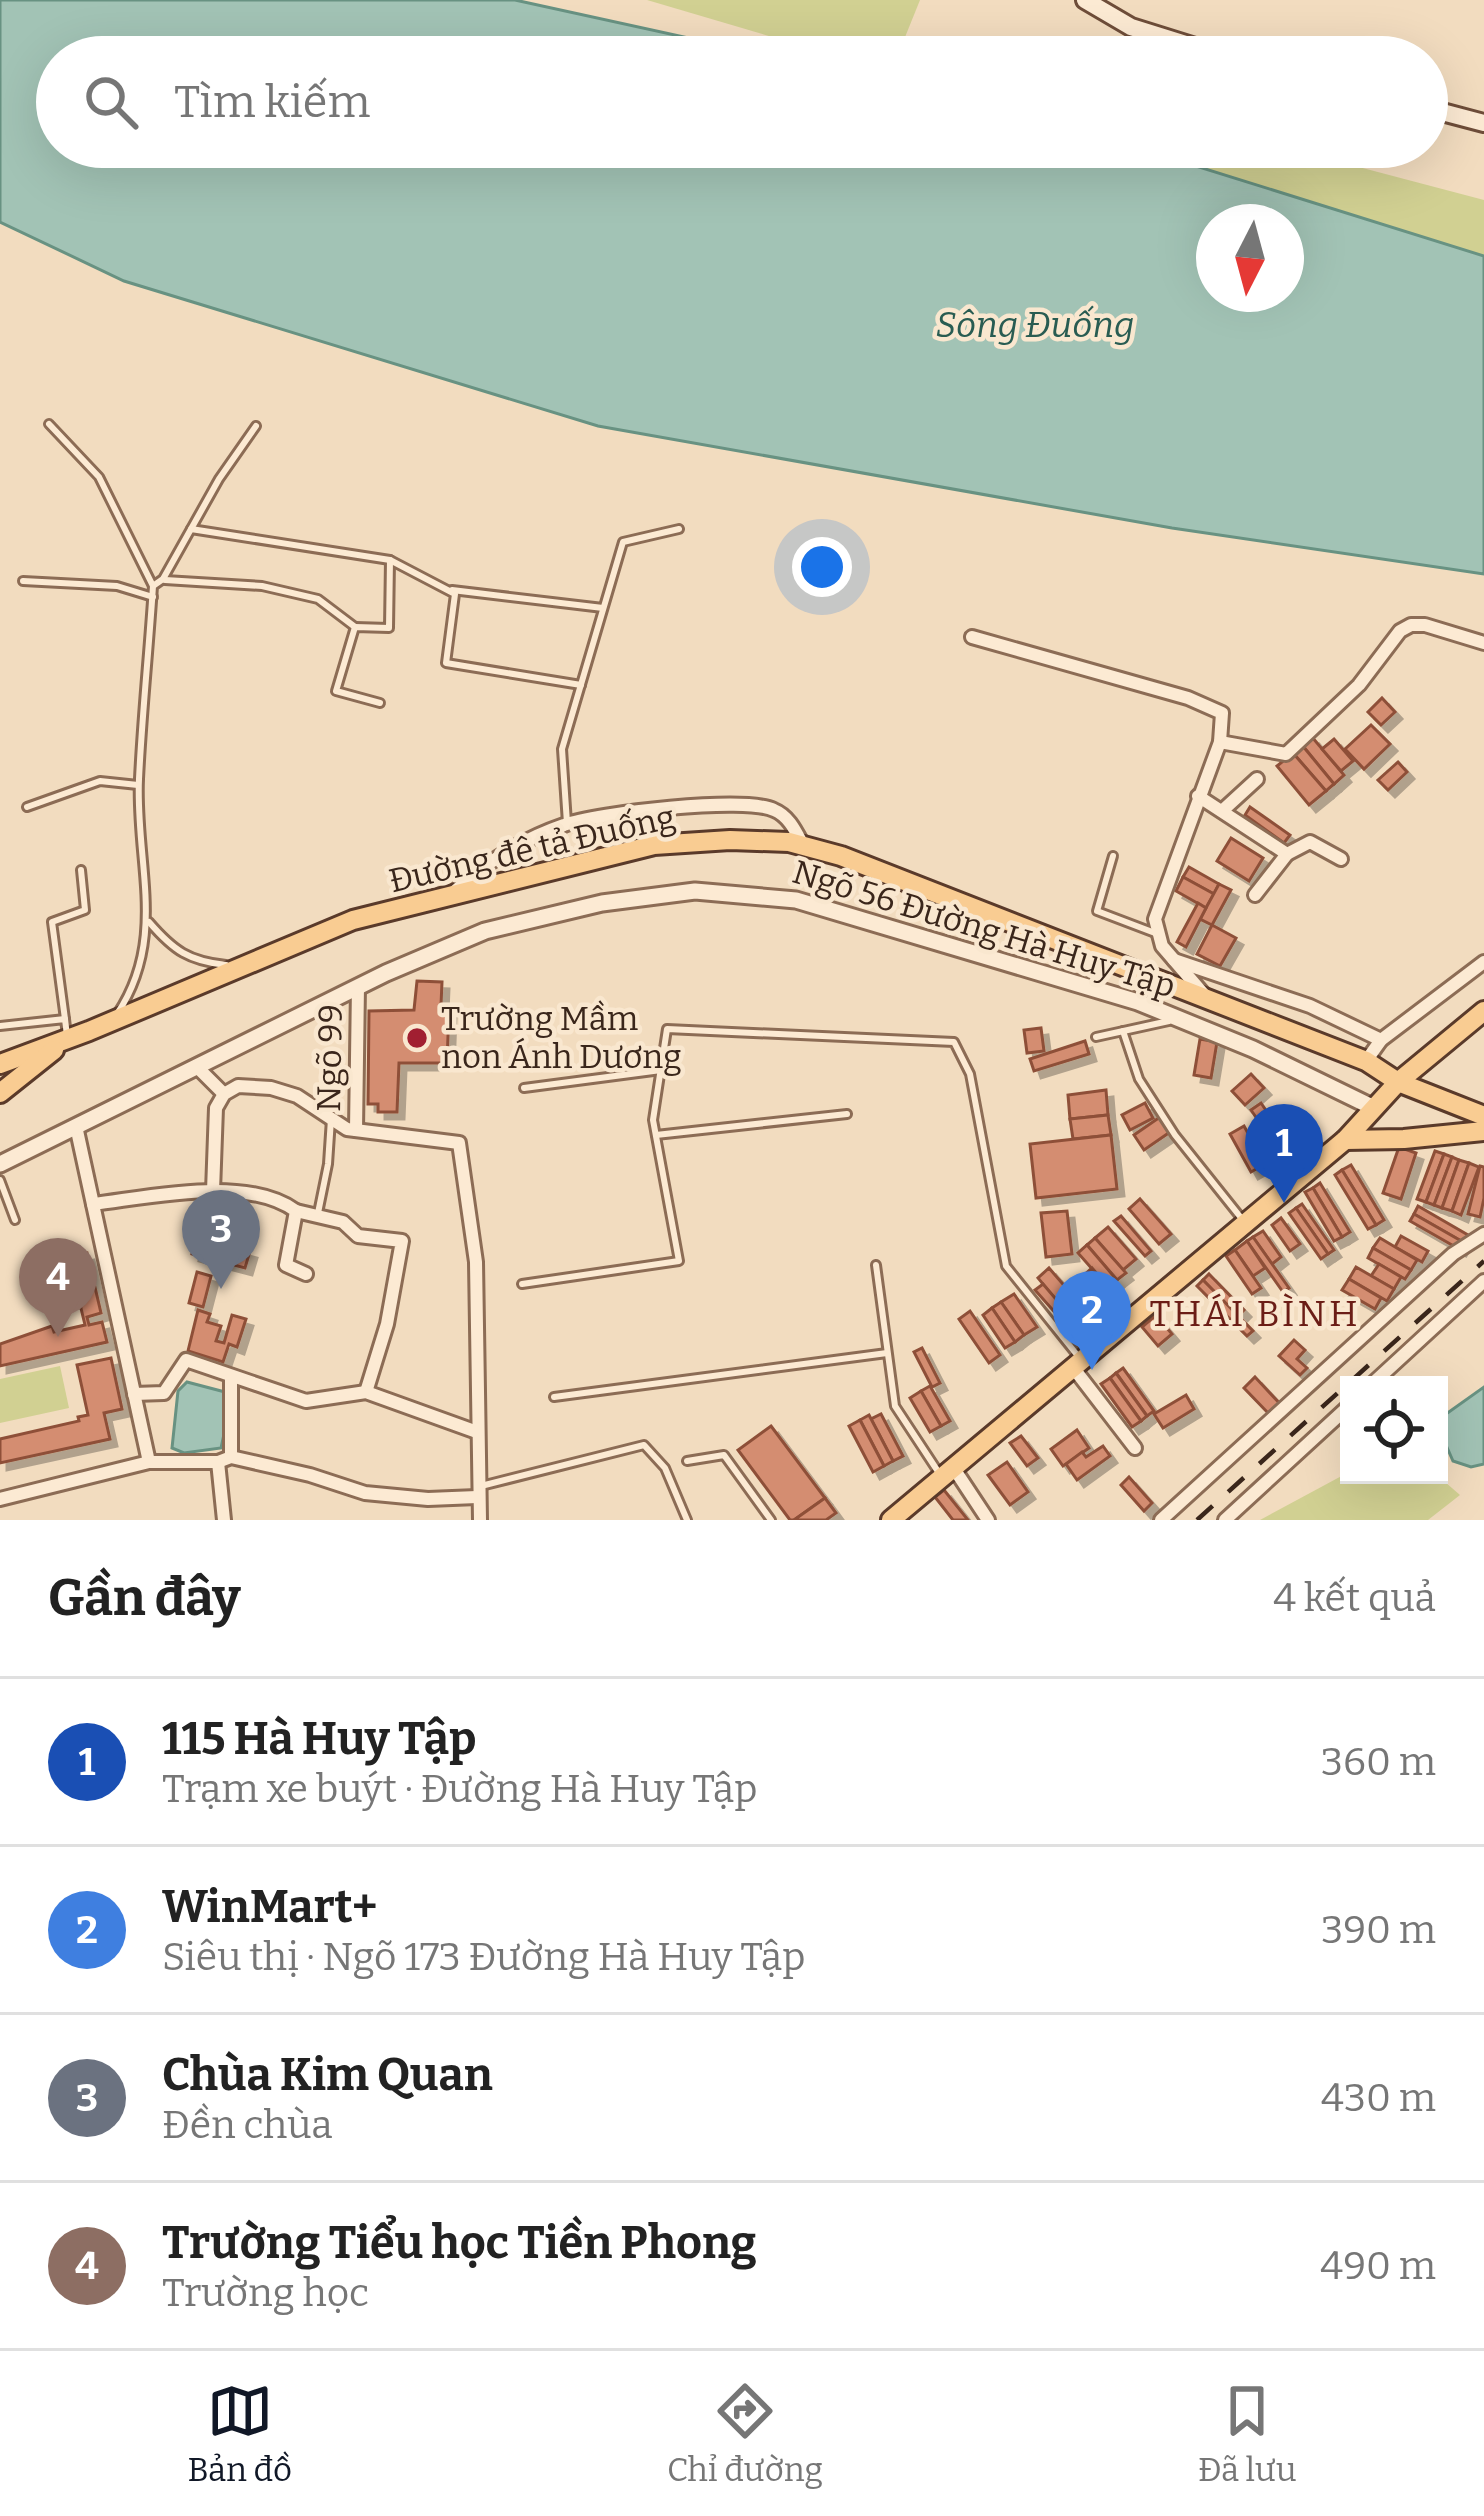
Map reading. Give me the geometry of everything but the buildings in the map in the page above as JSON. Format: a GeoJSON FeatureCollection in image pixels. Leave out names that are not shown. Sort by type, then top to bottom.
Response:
{"type":"FeatureCollection","features":[{"type":"Feature","properties":{"kind":"main road"},"geometry":{"type":"LineString","coordinates":[[1085,0],[1153,36]]}},
{"type":"Feature","properties":{"kind":"main road"},"geometry":{"type":"LineString","coordinates":[[1448,114],[1484,123]]}},
{"type":"Feature","properties":{"kind":"main road","name":"Đường đê tả Đuống"},"geometry":{"type":"LineString","coordinates":[[0,1064],[66,1029],[112,1022],[353,920],[654,845],[730,840],[803,845],[841,856],[1366,1061],[1398,1082],[1484,1116]]}},
{"type":"Feature","properties":{"kind":"main road"},"geometry":{"type":"LineString","coordinates":[[891,1520],[1345,1139],[1398,1082],[1484,1011]]}},
{"type":"Feature","properties":{"kind":"main road"},"geometry":{"type":"LineString","coordinates":[[0,1093],[66,1029]]}},
{"type":"Feature","properties":{"kind":"main road"},"geometry":{"type":"LineString","coordinates":[[1345,1139],[1484,1131]]}},
{"type":"Feature","properties":{"kind":"street"},"geometry":{"type":"LineString","coordinates":[[1220,742],[1286,754],[1360,685],[1400,631],[1411,625],[1484,644]]}},
{"type":"Feature","properties":{"kind":"street"},"geometry":{"type":"LineString","coordinates":[[972,638],[1188,698],[1222,713],[1220,742],[1155,919],[1162,946],[1211,1002]]}},
{"type":"Feature","properties":{"kind":"street"},"geometry":{"type":"LineString","coordinates":[[1222,811],[1257,778]]}},
{"type":"Feature","properties":{"kind":"street"},"geometry":{"type":"LineString","coordinates":[[1198,796],[1287,854]]}},
{"type":"Feature","properties":{"kind":"street"},"geometry":{"type":"LineString","coordinates":[[448,897],[501,855],[567,824],[690,807],[768,807],[786,818],[803,845]]}},
{"type":"Feature","properties":{"kind":"street"},"geometry":{"type":"LineString","coordinates":[[1255,895],[1287,854],[1310,842],[1341,859]]}},
{"type":"Feature","properties":{"kind":"street","name":"Ngõ 56 Đường Hà Huy Tập"},"geometry":{"type":"LineString","coordinates":[[0,1164],[436,951],[503,927],[633,897],[725,891],[818,906],[1093,988],[1253,1048],[1374,1108]]}},
{"type":"Feature","properties":{"kind":"street"},"geometry":{"type":"LineString","coordinates":[[1173,959],[1310,1006],[1381,1040]]}},
{"type":"Feature","properties":{"kind":"street"},"geometry":{"type":"LineString","coordinates":[[1366,1061],[1381,1040],[1484,962]]}},
{"type":"Feature","properties":{"kind":"street","name":"Ngõ 99"},"geometry":{"type":"LineString","coordinates":[[356,1130],[358,986]]}},
{"type":"Feature","properties":{"kind":"street"},"geometry":{"type":"LineString","coordinates":[[196,1066],[224,1094]]}},
{"type":"Feature","properties":{"kind":"street"},"geometry":{"type":"LineString","coordinates":[[213,1191],[214,1116],[224,1094],[246,1085],[297,1096],[347,1129],[455,1140],[462,1147],[476,1262],[480,1520]]}},
{"type":"Feature","properties":{"kind":"street"},"geometry":{"type":"LineString","coordinates":[[76,1126],[149,1462]]}},
{"type":"Feature","properties":{"kind":"street"},"geometry":{"type":"LineString","coordinates":[[93,1204],[213,1191],[278,1198],[296,1211],[343,1222],[358,1237],[402,1241],[387,1324],[367,1392]]}},
{"type":"Feature","properties":{"kind":"street"},"geometry":{"type":"LineString","coordinates":[[296,1211],[286,1265],[306,1274]]}},
{"type":"Feature","properties":{"kind":"street"},"geometry":{"type":"LineString","coordinates":[[1161,1520],[1405,1297],[1484,1234]]}},
{"type":"Feature","properties":{"kind":"street"},"geometry":{"type":"LineString","coordinates":[[1381,1376],[1484,1281]]}},
{"type":"Feature","properties":{"kind":"street"},"geometry":{"type":"LineString","coordinates":[[134,1394],[164,1393],[186,1360],[306,1401],[367,1392],[478,1432]]}},
{"type":"Feature","properties":{"kind":"street"},"geometry":{"type":"LineString","coordinates":[[1076,1362],[1136,1448]]}},
{"type":"Feature","properties":{"kind":"street"},"geometry":{"type":"LineString","coordinates":[[224,1520],[232,1376]]}},
{"type":"Feature","properties":{"kind":"street"},"geometry":{"type":"LineString","coordinates":[[1226,1520],[1340,1414]]}},
{"type":"Feature","properties":{"kind":"street"},"geometry":{"type":"LineString","coordinates":[[0,1499],[149,1462],[224,1460],[310,1474],[365,1493],[428,1499],[477,1492]]}},
{"type":"Feature","properties":{"kind":"street"},"geometry":{"type":"LineString","coordinates":[[947,1471],[988,1520]]}},
{"type":"Feature","properties":{"kind":"lane"},"geometry":{"type":"LineString","coordinates":[[49,424],[99,477],[154,586],[139,785],[149,922],[122,1008],[112,1022]]}},
{"type":"Feature","properties":{"kind":"lane"},"geometry":{"type":"LineString","coordinates":[[154,586],[163,579],[219,479],[256,426]]}},
{"type":"Feature","properties":{"kind":"lane"},"geometry":{"type":"LineString","coordinates":[[567,824],[562,748],[623,542],[679,529]]}},
{"type":"Feature","properties":{"kind":"lane"},"geometry":{"type":"LineString","coordinates":[[191,530],[390,560],[455,594],[446,663],[581,685]]}},
{"type":"Feature","properties":{"kind":"lane"},"geometry":{"type":"LineString","coordinates":[[163,579],[262,586],[318,599],[355,626],[389,628],[390,560]]}},
{"type":"Feature","properties":{"kind":"lane"},"geometry":{"type":"LineString","coordinates":[[22,580],[116,586],[153,597]]}},
{"type":"Feature","properties":{"kind":"lane"},"geometry":{"type":"LineString","coordinates":[[445,589],[603,608]]}},
{"type":"Feature","properties":{"kind":"lane"},"geometry":{"type":"LineString","coordinates":[[355,626],[336,691],[380,703]]}},
{"type":"Feature","properties":{"kind":"lane"},"geometry":{"type":"LineString","coordinates":[[27,807],[100,781],[139,785]]}},
{"type":"Feature","properties":{"kind":"lane"},"geometry":{"type":"LineString","coordinates":[[1113,856],[1097,911],[1159,934]]}},
{"type":"Feature","properties":{"kind":"lane"},"geometry":{"type":"LineString","coordinates":[[0,1025],[66,1029],[52,922],[85,910],[81,870]]}},
{"type":"Feature","properties":{"kind":"lane"},"geometry":{"type":"LineString","coordinates":[[149,922],[196,962],[242,967]]}},
{"type":"Feature","properties":{"kind":"lane"},"geometry":{"type":"LineString","coordinates":[[1096,1037],[1179,1018]]}},
{"type":"Feature","properties":{"kind":"lane"},"geometry":{"type":"LineString","coordinates":[[522,1284],[679,1261],[653,1120],[667,1029],[954,1042],[970,1074],[1006,1266],[1076,1362]]}},
{"type":"Feature","properties":{"kind":"lane"},"geometry":{"type":"LineString","coordinates":[[1123,1031],[1138,1079],[1175,1135],[1245,1222]]}},
{"type":"Feature","properties":{"kind":"lane"},"geometry":{"type":"LineString","coordinates":[[524,1088],[661,1070]]}},
{"type":"Feature","properties":{"kind":"lane"},"geometry":{"type":"LineString","coordinates":[[656,1136],[847,1114]]}},
{"type":"Feature","properties":{"kind":"lane"},"geometry":{"type":"LineString","coordinates":[[316,1216],[326,1181],[331,1118]]}},
{"type":"Feature","properties":{"kind":"lane"},"geometry":{"type":"LineString","coordinates":[[0,1180],[15,1220]]}},
{"type":"Feature","properties":{"kind":"lane"},"geometry":{"type":"LineString","coordinates":[[876,1265],[896,1406],[947,1471]]}},
{"type":"Feature","properties":{"kind":"lane"},"geometry":{"type":"LineString","coordinates":[[554,1396],[887,1353]]}},
{"type":"Feature","properties":{"kind":"lane"},"geometry":{"type":"LineString","coordinates":[[477,1492],[644,1445],[665,1468],[687,1520]]}},
{"type":"Feature","properties":{"kind":"lane"},"geometry":{"type":"LineString","coordinates":[[687,1461],[724,1455],[771,1520]]}},
{"type":"Feature","properties":{"kind":"shaded area"},"geometry":{"type":"Polygon","coordinates":[[[647,0],[920,0],[905,36],[769,36],[647,0]]]}},
{"type":"Feature","properties":{"kind":"shaded area"},"geometry":{"type":"Polygon","coordinates":[[[1202,168],[1363,168],[1484,200],[1484,256],[1202,168]]]}},
{"type":"Feature","properties":{"kind":"shaded area"},"geometry":{"type":"Polygon","coordinates":[[[60,1366],[69,1408],[0,1423],[0,1379],[60,1366]]]}},
{"type":"Feature","properties":{"kind":"shaded area"},"geometry":{"type":"Polygon","coordinates":[[[1340,1477],[1340,1484],[1447,1484],[1460,1495],[1428,1520],[1260,1520],[1340,1477]]]}},
{"type":"Feature","properties":{"kind":"water","name":"Sông Đuống"},"geometry":{"type":"Polygon","coordinates":[[[0,0],[515,0],[679,36],[36,36],[36,168],[1202,168],[1484,256],[1484,574],[1172,528],[598,426],[124,281],[0,222],[0,0]]]}},
{"type":"Feature","properties":{"kind":"water"},"geometry":{"type":"Polygon","coordinates":[[[187,1382],[225,1392],[227,1420],[221,1448],[184,1453],[172,1448],[178,1391],[187,1382]]]}},
{"type":"Feature","properties":{"kind":"water"},"geometry":{"type":"Polygon","coordinates":[[[1484,1387],[1484,1464],[1471,1467],[1453,1461],[1448,1450],[1448,1413],[1484,1387]]]}},
{"type":"Feature","properties":{"kind":"railway"},"geometry":{"type":"LineString","coordinates":[[1197,1520],[1484,1261]]}},
{"type":"Feature","properties":{"kind":"place","name":"Trường Mầm non Ánh Dương"},"geometry":{"type":"Point","coordinates":[417,1038]}},
{"type":"Feature","properties":{"kind":"place","name":"115 Hà Huy Tập"},"geometry":{"type":"Point","coordinates":[1284,1203]}},
{"type":"Feature","properties":{"kind":"place","name":"Chùa Kim Quan"},"geometry":{"type":"Point","coordinates":[221,1289]}},
{"type":"Feature","properties":{"kind":"place","name":"Trường Tiểu học Tiền Phong"},"geometry":{"type":"Point","coordinates":[58,1337]}},
{"type":"Feature","properties":{"kind":"place","name":"WinMart+"},"geometry":{"type":"Point","coordinates":[1092,1370]}},
{"type":"Feature","properties":{"kind":"district","name":"THÁI BÌNH"},"geometry":{"type":"Point","coordinates":[1255,1314]}}]}
